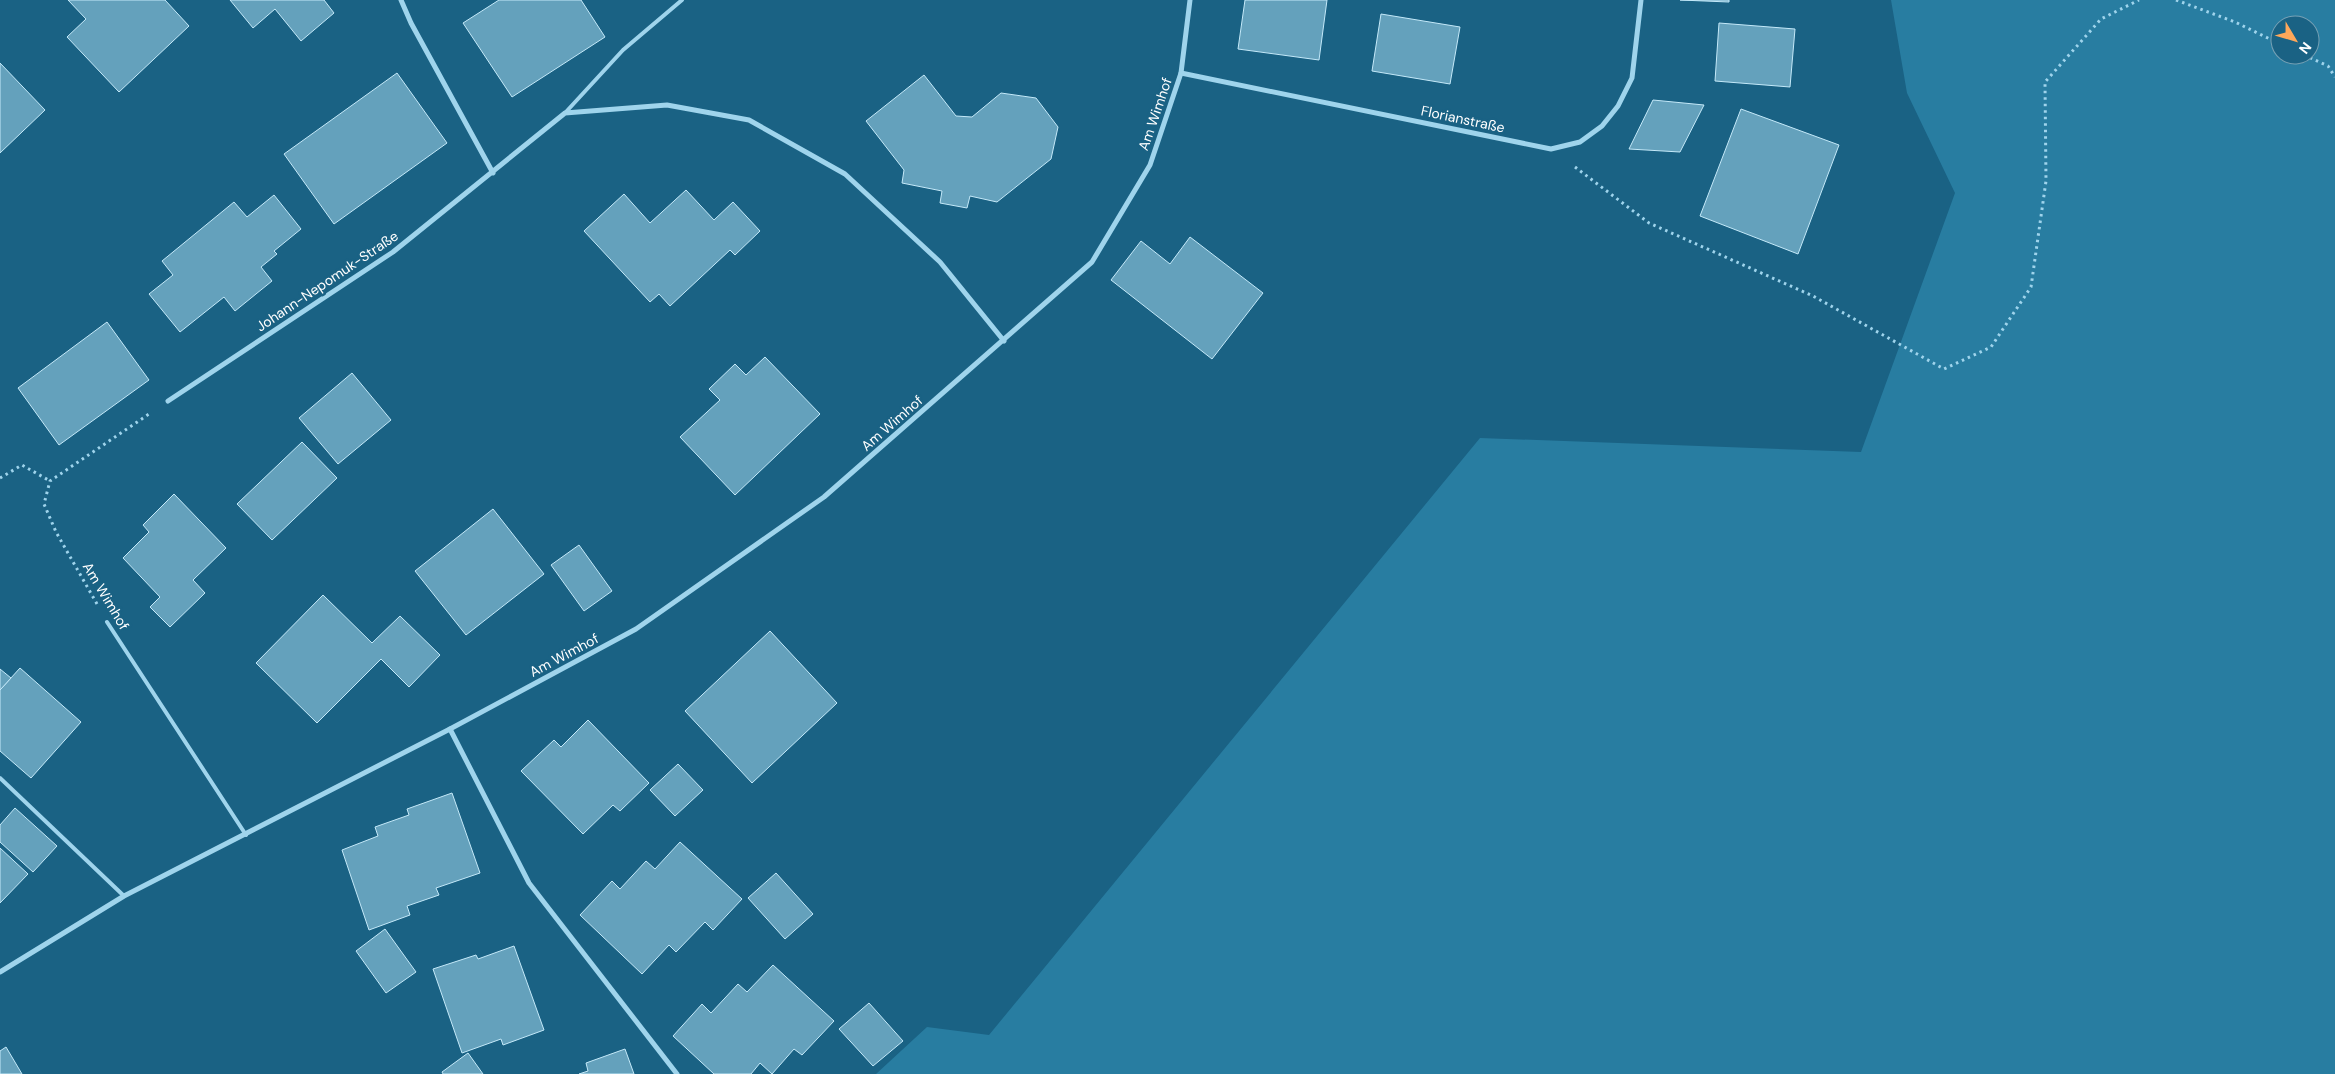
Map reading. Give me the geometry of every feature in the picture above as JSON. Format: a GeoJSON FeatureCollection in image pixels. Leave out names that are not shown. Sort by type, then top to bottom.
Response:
{"type":"FeatureCollection","features":[{"type":"Feature","properties":{"kind":"street"},"geometry":{"type":"LineString","coordinates":[[401,0],[411,23],[493,173]]}},
{"type":"Feature","properties":{"kind":"street","name":"Am Wimhof"},"geometry":{"type":"LineString","coordinates":[[0,972],[124,896],[450,729],[636,628],[824,497],[1092,262],[1150,164],[1181,74],[1190,0]]}},
{"type":"Feature","properties":{"kind":"street","name":"Florianstraße"},"geometry":{"type":"LineString","coordinates":[[1181,74],[1551,148],[1580,142],[1602,126],[1618,106],[1632,78],[1641,0]]}},
{"type":"Feature","properties":{"kind":"street"},"geometry":{"type":"LineString","coordinates":[[565,113],[667,105],[750,120],[845,174],[940,262],[1004,340]]}},
{"type":"Feature","properties":{"kind":"street","name":"Johann-Nepomuk-Straße"},"geometry":{"type":"LineString","coordinates":[[168,401],[393,252],[565,113]]}},
{"type":"Feature","properties":{"kind":"street"},"geometry":{"type":"LineString","coordinates":[[450,729],[529,883],[677,1074]]}},
{"type":"Feature","properties":{"kind":"lane","name":"Johann-Nepomuk-Straße"},"geometry":{"type":"LineString","coordinates":[[565,113],[623,50],[682,0]]}},
{"type":"Feature","properties":{"kind":"lane","name":"Am Wimhof"},"geometry":{"type":"LineString","coordinates":[[108,622],[246,834]]}},
{"type":"Feature","properties":{"kind":"lane"},"geometry":{"type":"LineString","coordinates":[[0,778],[124,896]]}},
{"type":"Feature","properties":{"kind":"path"},"geometry":{"type":"LineString","coordinates":[[1551,148],[1649,223],[1813,296],[1944,369],[1991,347],[2031,287],[2046,182],[2045,82],[2101,19],[2139,0]]}},
{"type":"Feature","properties":{"kind":"path"},"geometry":{"type":"LineString","coordinates":[[2176,0],[2236,22],[2270,39]]}},
{"type":"Feature","properties":{"kind":"path"},"geometry":{"type":"LineString","coordinates":[[2320,62],[2328,66],[2335,77]]}},
{"type":"Feature","properties":{"kind":"path"},"geometry":{"type":"LineString","coordinates":[[0,478],[22,465],[50,481],[168,401]]}},
{"type":"Feature","properties":{"kind":"path","name":"Am Wimhof"},"geometry":{"type":"LineString","coordinates":[[50,481],[44,504],[56,532],[108,622]]}},
{"type":"Feature","properties":{"kind":"shaded area"},"geometry":{"type":"Polygon","coordinates":[[[1891,0],[2335,0],[2335,1074],[876,1074],[927,1027],[989,1035],[1480,438],[1861,452],[1955,193],[1907,93],[1891,0]]]}},
{"type":"Feature","properties":{"kind":"building"},"geometry":{"type":"Polygon","coordinates":[[[68,0],[165,0],[189,26],[119,92],[67,37],[86,19],[68,0]]]}},
{"type":"Feature","properties":{"kind":"building"},"geometry":{"type":"Polygon","coordinates":[[[230,0],[324,0],[334,13],[301,41],[275,9],[253,28],[230,0]]]}},
{"type":"Feature","properties":{"kind":"building"},"geometry":{"type":"Polygon","coordinates":[[[499,0],[581,0],[605,37],[512,97],[463,23],[499,0]]]}},
{"type":"Feature","properties":{"kind":"building"},"geometry":{"type":"Polygon","coordinates":[[[1245,0],[1327,0],[1319,60],[1238,49],[1245,0]]]}},
{"type":"Feature","properties":{"kind":"building"},"geometry":{"type":"Polygon","coordinates":[[[1680,0],[1729,0],[1729,2],[1680,0]]]}},
{"type":"Feature","properties":{"kind":"building"},"geometry":{"type":"Polygon","coordinates":[[[1381,14],[1460,27],[1450,84],[1372,71],[1381,14]]]}},
{"type":"Feature","properties":{"kind":"building"},"geometry":{"type":"Polygon","coordinates":[[[1719,23],[1795,29],[1790,87],[1715,81],[1719,23]]]}},
{"type":"Feature","properties":{"kind":"building"},"geometry":{"type":"Polygon","coordinates":[[[0,63],[45,110],[0,153],[0,63]]]}},
{"type":"Feature","properties":{"kind":"building"},"geometry":{"type":"Polygon","coordinates":[[[397,73],[447,143],[334,224],[284,154],[397,73]]]}},
{"type":"Feature","properties":{"kind":"building"},"geometry":{"type":"Polygon","coordinates":[[[924,75],[956,116],[972,117],[1001,93],[1036,98],[1058,127],[1051,159],[997,202],[970,196],[967,208],[940,203],[942,191],[902,183],[904,170],[866,121],[924,75]]]}},
{"type":"Feature","properties":{"kind":"building"},"geometry":{"type":"Polygon","coordinates":[[[1653,100],[1704,105],[1680,152],[1629,149],[1653,100]]]}},
{"type":"Feature","properties":{"kind":"building"},"geometry":{"type":"Polygon","coordinates":[[[1741,109],[1839,145],[1798,254],[1700,216],[1741,109]]]}},
{"type":"Feature","properties":{"kind":"building"},"geometry":{"type":"Polygon","coordinates":[[[686,190],[714,220],[733,202],[760,231],[735,255],[730,250],[670,306],[659,294],[650,302],[584,231],[624,194],[650,223],[686,190]]]}},
{"type":"Feature","properties":{"kind":"building"},"geometry":{"type":"Polygon","coordinates":[[[274,195],[301,229],[274,251],[277,254],[261,267],[272,281],[235,311],[224,297],[180,332],[149,294],[173,275],[162,261],[234,202],[247,217],[274,195]]]}},
{"type":"Feature","properties":{"kind":"building"},"geometry":{"type":"Polygon","coordinates":[[[1190,237],[1263,293],[1212,359],[1111,280],[1141,241],[1170,264],[1190,237]]]}},
{"type":"Feature","properties":{"kind":"building"},"geometry":{"type":"Polygon","coordinates":[[[107,322],[149,380],[59,445],[18,388],[107,322]]]}},
{"type":"Feature","properties":{"kind":"building"},"geometry":{"type":"Polygon","coordinates":[[[765,357],[820,414],[735,495],[680,437],[720,400],[709,389],[735,364],[746,375],[765,357]]]}},
{"type":"Feature","properties":{"kind":"building"},"geometry":{"type":"Polygon","coordinates":[[[352,373],[391,420],[338,464],[299,418],[352,373]]]}},
{"type":"Feature","properties":{"kind":"building"},"geometry":{"type":"Polygon","coordinates":[[[302,442],[337,478],[272,540],[237,504],[302,442]]]}},
{"type":"Feature","properties":{"kind":"building"},"geometry":{"type":"Polygon","coordinates":[[[174,494],[226,548],[193,580],[205,593],[170,627],[150,607],[160,597],[123,558],[149,532],[143,525],[174,494]]]}},
{"type":"Feature","properties":{"kind":"building"},"geometry":{"type":"Polygon","coordinates":[[[493,509],[544,574],[466,635],[415,571],[493,509]]]}},
{"type":"Feature","properties":{"kind":"building"},"geometry":{"type":"Polygon","coordinates":[[[579,545],[612,591],[584,611],[551,565],[579,545]]]}},
{"type":"Feature","properties":{"kind":"building"},"geometry":{"type":"Polygon","coordinates":[[[323,595],[372,643],[400,616],[440,655],[409,687],[381,659],[317,723],[256,663],[323,595]]]}},
{"type":"Feature","properties":{"kind":"building"},"geometry":{"type":"Polygon","coordinates":[[[770,631],[837,703],[752,783],[685,711],[770,631]]]}},
{"type":"Feature","properties":{"kind":"building"},"geometry":{"type":"Polygon","coordinates":[[[20,668],[81,722],[31,778],[0,751],[0,690],[20,668]]]}},
{"type":"Feature","properties":{"kind":"building"},"geometry":{"type":"Polygon","coordinates":[[[0,669],[11,678],[0,690],[0,669]]]}},
{"type":"Feature","properties":{"kind":"building"},"geometry":{"type":"Polygon","coordinates":[[[588,720],[649,783],[620,811],[613,805],[583,834],[521,771],[554,740],[561,747],[588,720]]]}},
{"type":"Feature","properties":{"kind":"building"},"geometry":{"type":"Polygon","coordinates":[[[678,764],[703,790],[675,816],[650,790],[678,764]]]}},
{"type":"Feature","properties":{"kind":"building"},"geometry":{"type":"Polygon","coordinates":[[[452,793],[480,873],[436,888],[439,895],[407,906],[410,915],[369,930],[342,850],[378,836],[375,827],[409,815],[407,809],[452,793]]]}},
{"type":"Feature","properties":{"kind":"building"},"geometry":{"type":"Polygon","coordinates":[[[15,808],[57,846],[33,872],[0,842],[0,825],[15,808]]]}},
{"type":"Feature","properties":{"kind":"building"},"geometry":{"type":"Polygon","coordinates":[[[680,842],[742,899],[713,930],[705,922],[676,952],[669,945],[642,974],[580,915],[612,881],[620,889],[646,861],[655,869],[680,842]]]}},
{"type":"Feature","properties":{"kind":"building"},"geometry":{"type":"Polygon","coordinates":[[[0,848],[28,874],[0,903],[0,848]]]}},
{"type":"Feature","properties":{"kind":"building"},"geometry":{"type":"Polygon","coordinates":[[[776,873],[813,914],[785,939],[748,898],[776,873]]]}},
{"type":"Feature","properties":{"kind":"building"},"geometry":{"type":"Polygon","coordinates":[[[385,929],[416,972],[386,993],[356,951],[385,929]]]}},
{"type":"Feature","properties":{"kind":"building"},"geometry":{"type":"Polygon","coordinates":[[[514,946],[544,1030],[503,1045],[501,1039],[462,1053],[433,969],[476,955],[478,959],[514,946]]]}},
{"type":"Feature","properties":{"kind":"building"},"geometry":{"type":"Polygon","coordinates":[[[773,965],[834,1021],[802,1055],[794,1049],[772,1074],[760,1063],[751,1074],[714,1074],[673,1036],[702,1004],[711,1013],[738,984],[747,992],[773,965]]]}},
{"type":"Feature","properties":{"kind":"building"},"geometry":{"type":"Polygon","coordinates":[[[869,1003],[903,1041],[873,1066],[839,1029],[869,1003]]]}},
{"type":"Feature","properties":{"kind":"building"},"geometry":{"type":"Polygon","coordinates":[[[6,1047],[22,1074],[0,1074],[0,1051],[6,1047]]]}},
{"type":"Feature","properties":{"kind":"building"},"geometry":{"type":"Polygon","coordinates":[[[625,1049],[634,1074],[579,1074],[588,1071],[586,1063],[625,1049]]]}},
{"type":"Feature","properties":{"kind":"building"},"geometry":{"type":"Polygon","coordinates":[[[468,1053],[483,1074],[443,1074],[442,1072],[468,1053]]]}}]}
